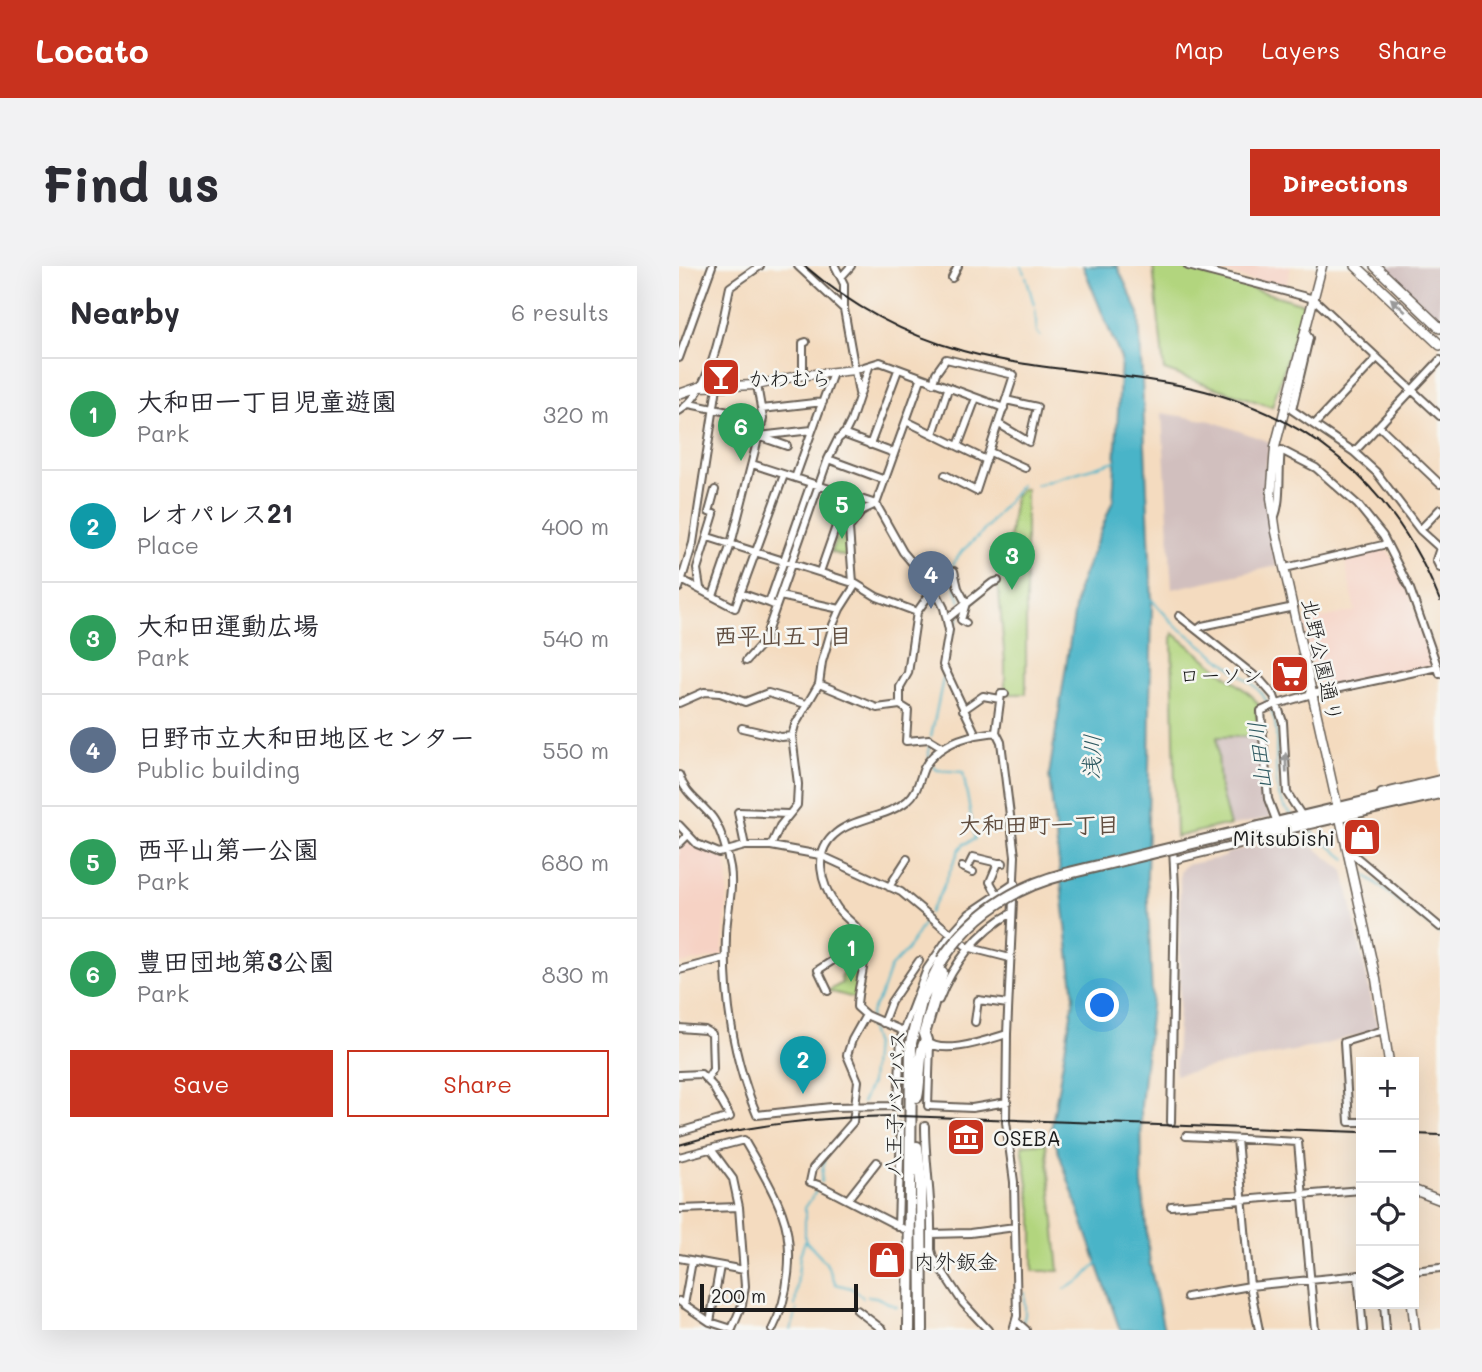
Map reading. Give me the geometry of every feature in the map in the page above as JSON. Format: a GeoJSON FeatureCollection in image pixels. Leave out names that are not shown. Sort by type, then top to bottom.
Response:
{"type":"FeatureCollection","features":[{"type":"Feature","properties":{"kind":"highway","name":"八王子バイパス"},"geometry":{"type":"LineString","coordinates":[[1339,812],[1367,801],[1440,784]]}},
{"type":"Feature","properties":{"kind":"highway","name":"八王子バイパス"},"geometry":{"type":"LineString","coordinates":[[916,1330],[908,1033],[924,995],[968,938],[1011,903],[1037,890],[1070,880],[1293,821],[1440,795]]}},
{"type":"Feature","properties":{"kind":"highway","name":"八王子バイパス"},"geometry":{"type":"LineString","coordinates":[[1261,831],[1293,821]]}},
{"type":"Feature","properties":{"kind":"highway","name":"八王子バイパス"},"geometry":{"type":"LineString","coordinates":[[909,1330],[918,1057],[928,1004],[944,966]]}},
{"type":"Feature","properties":{"kind":"highway"},"geometry":{"type":"LineString","coordinates":[[917,1097],[921,1082],[922,1048],[928,1042],[924,1034],[927,1019],[944,966]]}},
{"type":"Feature","properties":{"kind":"highway"},"geometry":{"type":"LineString","coordinates":[[904,1330],[901,1228],[913,1146]]}},
{"type":"Feature","properties":{"kind":"highway"},"geometry":{"type":"LineString","coordinates":[[913,1146],[921,1181],[926,1251],[922,1330]]}},
{"type":"Feature","properties":{"kind":"main road"},"geometry":{"type":"LineString","coordinates":[[1356,266],[1440,345]]}},
{"type":"Feature","properties":{"kind":"main road"},"geometry":{"type":"LineString","coordinates":[[1374,266],[1440,328]]}},
{"type":"Feature","properties":{"kind":"street"},"geometry":{"type":"LineString","coordinates":[[679,358],[712,266]]}},
{"type":"Feature","properties":{"kind":"street"},"geometry":{"type":"LineString","coordinates":[[679,411],[689,404],[714,359],[730,287],[760,266]]}},
{"type":"Feature","properties":{"kind":"street"},"geometry":{"type":"LineString","coordinates":[[798,266],[844,309]]}},
{"type":"Feature","properties":{"kind":"street"},"geometry":{"type":"LineString","coordinates":[[835,266],[844,284],[844,309],[859,394]]}},
{"type":"Feature","properties":{"kind":"street"},"geometry":{"type":"LineString","coordinates":[[842,276],[851,266]]}},
{"type":"Feature","properties":{"kind":"street"},"geometry":{"type":"LineString","coordinates":[[952,278],[958,266]]}},
{"type":"Feature","properties":{"kind":"street"},"geometry":{"type":"LineString","coordinates":[[1188,266],[1314,299],[1440,416]]}},
{"type":"Feature","properties":{"kind":"street","name":"北野公園通り"},"geometry":{"type":"LineString","coordinates":[[1322,266],[1275,447],[1271,485],[1274,518],[1352,871],[1388,1057]]}},
{"type":"Feature","properties":{"kind":"street"},"geometry":{"type":"LineString","coordinates":[[1305,332],[1309,338],[1291,407],[1354,452],[1392,491],[1420,530],[1440,549],[1436,559],[1440,568]]}},
{"type":"Feature","properties":{"kind":"street"},"geometry":{"type":"LineString","coordinates":[[803,376],[803,342],[806,342]]}},
{"type":"Feature","properties":{"kind":"street"},"geometry":{"type":"LineString","coordinates":[[1315,424],[1377,358]]}},
{"type":"Feature","properties":{"kind":"street"},"geometry":{"type":"LineString","coordinates":[[933,383],[936,373],[946,359],[1014,375],[976,491],[945,475]]}},
{"type":"Feature","properties":{"kind":"street"},"geometry":{"type":"LineString","coordinates":[[1354,452],[1440,360]]}},
{"type":"Feature","properties":{"kind":"street"},"geometry":{"type":"LineString","coordinates":[[679,394],[699,387],[757,384],[854,370],[880,362],[1004,408]]}},
{"type":"Feature","properties":{"kind":"street"},"geometry":{"type":"LineString","coordinates":[[773,605],[780,596],[828,459],[851,421],[869,367]]}},
{"type":"Feature","properties":{"kind":"street"},"geometry":{"type":"LineString","coordinates":[[870,444],[898,369]]}},
{"type":"Feature","properties":{"kind":"street"},"geometry":{"type":"LineString","coordinates":[[795,478],[833,373]]}},
{"type":"Feature","properties":{"kind":"street"},"geometry":{"type":"LineString","coordinates":[[771,846],[780,825],[797,805],[799,795],[792,736],[795,725],[819,684],[827,644],[840,609],[855,584],[849,527],[863,510],[876,504],[921,379]]}},
{"type":"Feature","properties":{"kind":"street"},"geometry":{"type":"LineString","coordinates":[[713,596],[731,544],[763,419],[757,384]]}},
{"type":"Feature","properties":{"kind":"street"},"geometry":{"type":"LineString","coordinates":[[679,588],[693,543],[717,387]]}},
{"type":"Feature","properties":{"kind":"street"},"geometry":{"type":"LineString","coordinates":[[933,434],[948,388]]}},
{"type":"Feature","properties":{"kind":"street"},"geometry":{"type":"LineString","coordinates":[[958,446],[976,398]]}},
{"type":"Feature","properties":{"kind":"street"},"geometry":{"type":"LineString","coordinates":[[999,425],[1029,442],[1037,407],[1006,400]]}},
{"type":"Feature","properties":{"kind":"street"},"geometry":{"type":"LineString","coordinates":[[762,409],[823,402]]}},
{"type":"Feature","properties":{"kind":"street"},"geometry":{"type":"LineString","coordinates":[[689,404],[763,419]]}},
{"type":"Feature","properties":{"kind":"street"},"geometry":{"type":"LineString","coordinates":[[906,421],[986,460]]}},
{"type":"Feature","properties":{"kind":"street"},"geometry":{"type":"LineString","coordinates":[[1379,426],[1440,484]]}},
{"type":"Feature","properties":{"kind":"street"},"geometry":{"type":"LineString","coordinates":[[759,436],[813,430]]}},
{"type":"Feature","properties":{"kind":"street"},"geometry":{"type":"LineString","coordinates":[[843,434],[894,453]]}},
{"type":"Feature","properties":{"kind":"street"},"geometry":{"type":"LineString","coordinates":[[759,436],[787,446]]}},
{"type":"Feature","properties":{"kind":"street"},"geometry":{"type":"LineString","coordinates":[[1274,518],[1279,505],[1278,473],[1281,450],[1316,468],[1358,505],[1387,544],[1410,589],[1439,671],[1312,694],[1265,709],[1261,714],[1268,799],[1293,821]]}},
{"type":"Feature","properties":{"kind":"street"},"geometry":{"type":"LineString","coordinates":[[990,452],[1025,468]]}},
{"type":"Feature","properties":{"kind":"street"},"geometry":{"type":"LineString","coordinates":[[828,459],[885,480]]}},
{"type":"Feature","properties":{"kind":"street"},"geometry":{"type":"LineString","coordinates":[[752,464],[876,504],[904,552],[934,588],[948,618],[948,638],[943,665],[976,735]]}},
{"type":"Feature","properties":{"kind":"street"},"geometry":{"type":"LineString","coordinates":[[682,580],[735,608],[784,475]]}},
{"type":"Feature","properties":{"kind":"street"},"geometry":{"type":"LineString","coordinates":[[746,661],[764,641],[783,561],[811,483]]}},
{"type":"Feature","properties":{"kind":"street"},"geometry":{"type":"LineString","coordinates":[[709,512],[715,490]]}},
{"type":"Feature","properties":{"kind":"street"},"geometry":{"type":"LineString","coordinates":[[820,572],[847,495]]}},
{"type":"Feature","properties":{"kind":"street"},"geometry":{"type":"LineString","coordinates":[[697,509],[714,514],[697,569],[700,589]]}},
{"type":"Feature","properties":{"kind":"street"},"geometry":{"type":"LineString","coordinates":[[1420,530],[1440,509]]}},
{"type":"Feature","properties":{"kind":"street"},"geometry":{"type":"LineString","coordinates":[[708,537],[855,584],[877,597],[917,612]]}},
{"type":"Feature","properties":{"kind":"street"},"geometry":{"type":"LineString","coordinates":[[1285,568],[1387,544]]}},
{"type":"Feature","properties":{"kind":"street"},"geometry":{"type":"LineString","coordinates":[[954,571],[958,588],[966,603],[961,620],[966,623]]}},
{"type":"Feature","properties":{"kind":"street"},"geometry":{"type":"LineString","coordinates":[[948,618],[998,581]]}},
{"type":"Feature","properties":{"kind":"street"},"geometry":{"type":"LineString","coordinates":[[900,705],[900,687],[908,673],[917,612],[934,588]]}},
{"type":"Feature","properties":{"kind":"street"},"geometry":{"type":"LineString","coordinates":[[740,593],[773,605]]}},
{"type":"Feature","properties":{"kind":"street"},"geometry":{"type":"LineString","coordinates":[[780,596],[840,609]]}},
{"type":"Feature","properties":{"kind":"street"},"geometry":{"type":"LineString","coordinates":[[1197,630],[1202,626],[1294,607]]}},
{"type":"Feature","properties":{"kind":"street"},"geometry":{"type":"LineString","coordinates":[[1174,860],[1286,832],[1293,821],[1287,793],[1285,732],[1276,705],[1261,681],[1179,616]]}},
{"type":"Feature","properties":{"kind":"street"},"geometry":{"type":"LineString","coordinates":[[819,684],[877,708],[900,705],[908,710],[906,741],[929,739],[942,747]]}},
{"type":"Feature","properties":{"kind":"street"},"geometry":{"type":"LineString","coordinates":[[679,703],[704,692],[745,702],[768,692],[806,704]]}},
{"type":"Feature","properties":{"kind":"street"},"geometry":{"type":"LineString","coordinates":[[963,710],[983,696],[1002,696],[996,732],[1001,741],[1015,856],[1006,1122],[1014,1182],[1017,1322],[1013,1330]]}},
{"type":"Feature","properties":{"kind":"street"},"geometry":{"type":"LineString","coordinates":[[742,728],[781,737],[792,736]]}},
{"type":"Feature","properties":{"kind":"street"},"geometry":{"type":"LineString","coordinates":[[908,1033],[866,1015],[857,1007],[864,964],[863,941],[858,928],[835,906],[819,864],[820,855],[830,839],[843,828],[888,813],[915,794],[925,766],[942,747],[976,735],[996,732]]}},
{"type":"Feature","properties":{"kind":"street"},"geometry":{"type":"LineString","coordinates":[[679,775],[692,797],[712,817],[725,851],[732,900],[726,928],[725,958],[736,1055],[757,1115],[855,1105],[898,1106],[898,1061],[922,978],[951,933],[969,914],[1015,883]]}},
{"type":"Feature","properties":{"kind":"street"},"geometry":{"type":"LineString","coordinates":[[1367,801],[1380,793],[1440,779]]}},
{"type":"Feature","properties":{"kind":"street"},"geometry":{"type":"LineString","coordinates":[[1385,806],[1402,807],[1440,795]]}},
{"type":"Feature","properties":{"kind":"street"},"geometry":{"type":"LineString","coordinates":[[745,846],[738,812],[788,814]]}},
{"type":"Feature","properties":{"kind":"street"},"geometry":{"type":"LineString","coordinates":[[1171,1122],[1173,843],[1266,821],[1293,821]]}},
{"type":"Feature","properties":{"kind":"street"},"geometry":{"type":"LineString","coordinates":[[679,825],[697,844],[719,853],[745,846],[771,846],[820,855],[901,892],[970,948],[1010,958]]}},
{"type":"Feature","properties":{"kind":"street"},"geometry":{"type":"LineString","coordinates":[[679,844],[687,835]]}},
{"type":"Feature","properties":{"kind":"street"},"geometry":{"type":"LineString","coordinates":[[1348,853],[1440,927]]}},
{"type":"Feature","properties":{"kind":"street"},"geometry":{"type":"LineString","coordinates":[[968,869],[973,857],[1001,863],[990,882],[997,894]]}},
{"type":"Feature","properties":{"kind":"street"},"geometry":{"type":"LineString","coordinates":[[890,887],[907,859]]}},
{"type":"Feature","properties":{"kind":"street"},"geometry":{"type":"LineString","coordinates":[[1007,1102],[972,1108],[928,1106],[928,1042],[945,986],[970,948],[996,923],[1012,913]]}},
{"type":"Feature","properties":{"kind":"street"},"geometry":{"type":"LineString","coordinates":[[828,991],[818,970],[863,941]]}},
{"type":"Feature","properties":{"kind":"street"},"geometry":{"type":"LineString","coordinates":[[679,970],[725,958]]}},
{"type":"Feature","properties":{"kind":"street"},"geometry":{"type":"LineString","coordinates":[[883,1023],[891,1002],[919,961]]}},
{"type":"Feature","properties":{"kind":"street"},"geometry":{"type":"LineString","coordinates":[[975,1022],[978,1000],[1008,1003]]}},
{"type":"Feature","properties":{"kind":"street"},"geometry":{"type":"LineString","coordinates":[[866,1015],[847,1055],[858,1081],[853,1122],[813,1168],[810,1182],[901,1228],[901,1126]]}},
{"type":"Feature","properties":{"kind":"street"},"geometry":{"type":"LineString","coordinates":[[679,1028],[705,1030],[712,1034],[713,1069],[708,1079]]}},
{"type":"Feature","properties":{"kind":"street"},"geometry":{"type":"LineString","coordinates":[[1356,1122],[1349,1122],[1344,1042],[1384,1030]]}},
{"type":"Feature","properties":{"kind":"street"},"geometry":{"type":"LineString","coordinates":[[928,1042],[943,1049],[1007,1034]]}},
{"type":"Feature","properties":{"kind":"street"},"geometry":{"type":"LineString","coordinates":[[679,1075],[701,1074],[708,1079],[730,1117],[679,1132]]}},
{"type":"Feature","properties":{"kind":"street"},"geometry":{"type":"LineString","coordinates":[[925,1126],[932,1206],[931,1234],[926,1251],[933,1257],[963,1303],[988,1330]]}},
{"type":"Feature","properties":{"kind":"street"},"geometry":{"type":"LineString","coordinates":[[1186,1136],[1299,1142],[1315,1330]]}},
{"type":"Feature","properties":{"kind":"street"},"geometry":{"type":"LineString","coordinates":[[1237,1139],[1250,1286],[1259,1330]]}},
{"type":"Feature","properties":{"kind":"street"},"geometry":{"type":"LineString","coordinates":[[679,1157],[744,1140],[782,1212],[786,1229],[788,1261],[785,1292],[781,1312],[772,1330]]}},
{"type":"Feature","properties":{"kind":"street"},"geometry":{"type":"LineString","coordinates":[[692,1261],[682,1303],[710,1322],[733,1329],[744,1295],[739,1207],[733,1180],[711,1149]]}},
{"type":"Feature","properties":{"kind":"street"},"geometry":{"type":"LineString","coordinates":[[848,1199],[877,1162]]}},
{"type":"Feature","properties":{"kind":"street"},"geometry":{"type":"LineString","coordinates":[[1171,1206],[1356,1189]]}},
{"type":"Feature","properties":{"kind":"street"},"geometry":{"type":"LineString","coordinates":[[1419,1192],[1440,1200]]}},
{"type":"Feature","properties":{"kind":"street"},"geometry":{"type":"LineString","coordinates":[[679,1209],[739,1207]]}},
{"type":"Feature","properties":{"kind":"street"},"geometry":{"type":"LineString","coordinates":[[931,1234],[969,1233],[1015,1227]]}},
{"type":"Feature","properties":{"kind":"street"},"geometry":{"type":"LineString","coordinates":[[679,1258],[744,1270]]}},
{"type":"Feature","properties":{"kind":"street"},"geometry":{"type":"LineString","coordinates":[[710,1322],[720,1266]]}},
{"type":"Feature","properties":{"kind":"street"},"geometry":{"type":"LineString","coordinates":[[1419,1270],[1440,1268]]}},
{"type":"Feature","properties":{"kind":"street"},"geometry":{"type":"LineString","coordinates":[[1187,1297],[1250,1286],[1356,1275]]}},
{"type":"Feature","properties":{"kind":"street"},"geometry":{"type":"LineString","coordinates":[[1362,1309],[1363,1330]]}},
{"type":"Feature","properties":{"kind":"street"},"geometry":{"type":"LineString","coordinates":[[1384,1309],[1386,1330]]}},
{"type":"Feature","properties":{"kind":"street"},"geometry":{"type":"LineString","coordinates":[[1413,1309],[1415,1330]]}},
{"type":"Feature","properties":{"kind":"street"},"geometry":{"type":"LineString","coordinates":[[857,1310],[884,1330]]}},
{"type":"Feature","properties":{"kind":"street"},"geometry":{"type":"LineString","coordinates":[[1017,1322],[1026,1330]]}},
{"type":"Feature","properties":{"kind":"shaded area"},"geometry":{"type":"Polygon","coordinates":[[[1202,266],[1291,266],[1285,290],[1202,266]]]}},
{"type":"Feature","properties":{"kind":"shaded area"},"geometry":{"type":"Polygon","coordinates":[[[1382,266],[1440,266],[1440,321],[1382,266]]]}},
{"type":"Feature","properties":{"kind":"shaded area"},"geometry":{"type":"Polygon","coordinates":[[[1162,413],[1211,421],[1270,442],[1265,472],[1265,499],[1277,566],[1172,589],[1162,413]]]}},
{"type":"Feature","properties":{"kind":"shaded area"},"geometry":{"type":"Polygon","coordinates":[[[1383,548],[1389,552],[1408,591],[1434,665],[1317,690],[1303,622],[1355,611],[1344,557],[1383,548]]]}},
{"type":"Feature","properties":{"kind":"shaded area"},"geometry":{"type":"Polygon","coordinates":[[[1262,736],[1265,802],[1271,814],[1269,818],[1230,826],[1220,788],[1216,737],[1262,736]]]}},
{"type":"Feature","properties":{"kind":"shaded area"},"geometry":{"type":"Polygon","coordinates":[[[1299,835],[1344,871],[1376,1030],[1322,1045],[1175,1075],[1180,989],[1180,872],[1185,865],[1225,857],[1227,853],[1299,835]]]}},
{"type":"Feature","properties":{"kind":"shaded area"},"geometry":{"type":"Polygon","coordinates":[[[685,840],[725,858],[728,869],[727,900],[722,956],[679,964],[679,847],[685,840]]]}},
{"type":"Feature","properties":{"kind":"green space"},"geometry":{"type":"Polygon","coordinates":[[[1153,266],[1176,266],[1304,304],[1272,407],[1164,370],[1153,266]]]}},
{"type":"Feature","properties":{"kind":"green space"},"geometry":{"type":"Polygon","coordinates":[[[1022,489],[1026,489],[1026,694],[1005,694],[998,581],[1009,542],[1015,496],[1022,489]]]}},
{"type":"Feature","properties":{"kind":"green space"},"geometry":{"type":"Polygon","coordinates":[[[850,499],[865,504],[847,525],[849,558],[831,552],[850,499]]]}},
{"type":"Feature","properties":{"kind":"green space"},"geometry":{"type":"Polygon","coordinates":[[[1173,633],[1252,696],[1261,708],[1256,711],[1262,736],[1217,737],[1220,788],[1230,826],[1176,837],[1172,639],[1173,633]]]}},
{"type":"Feature","properties":{"kind":"green space"},"geometry":{"type":"Polygon","coordinates":[[[856,963],[862,972],[858,999],[828,991],[842,983],[841,975],[856,963]]]}},
{"type":"Feature","properties":{"kind":"green space"},"geometry":{"type":"Polygon","coordinates":[[[1046,1143],[1059,1271],[1033,1271],[1033,1217],[1022,1145],[1046,1143]]]}},
{"type":"Feature","properties":{"kind":"water","name":"浅川"},"geometry":{"type":"Polygon","coordinates":[[[1083,266],[1117,266],[1139,313],[1152,601],[1147,878],[1152,997],[1141,1106],[1142,1184],[1150,1265],[1164,1330],[1120,1330],[1051,1130],[1074,997],[1049,775],[1078,589],[1113,500],[1121,359],[1083,266]]]}},
{"type":"Feature","properties":{"kind":"waterway"},"geometry":{"type":"LineString","coordinates":[[1021,266],[1025,273]]}},
{"type":"Feature","properties":{"kind":"waterway"},"geometry":{"type":"LineString","coordinates":[[1026,276],[1034,305]]}},
{"type":"Feature","properties":{"kind":"waterway"},"geometry":{"type":"LineString","coordinates":[[1035,310],[1037,332],[1040,336]]}},
{"type":"Feature","properties":{"kind":"waterway"},"geometry":{"type":"LineString","coordinates":[[1036,485],[1115,461]]}},
{"type":"Feature","properties":{"kind":"waterway"},"geometry":{"type":"LineString","coordinates":[[960,602],[950,569],[962,551],[982,533],[1021,485]]}},
{"type":"Feature","properties":{"kind":"waterway","name":"山田川"},"geometry":{"type":"LineString","coordinates":[[1152,600],[1174,624],[1254,685],[1264,697],[1275,722],[1279,795],[1292,815]]}},
{"type":"Feature","properties":{"kind":"waterway"},"geometry":{"type":"LineString","coordinates":[[951,638],[961,611]]}},
{"type":"Feature","properties":{"kind":"waterway"},"geometry":{"type":"LineString","coordinates":[[931,737],[944,674]]}},
{"type":"Feature","properties":{"kind":"waterway"},"geometry":{"type":"LineString","coordinates":[[929,741],[929,757]]}},
{"type":"Feature","properties":{"kind":"waterway"},"geometry":{"type":"LineString","coordinates":[[929,913],[959,850],[964,844],[975,839],[963,772],[937,770],[931,763]]}},
{"type":"Feature","properties":{"kind":"waterway","name":"山田川"},"geometry":{"type":"LineString","coordinates":[[1307,828],[1346,859]]}},
{"type":"Feature","properties":{"kind":"waterway","name":"山田川"},"geometry":{"type":"LineString","coordinates":[[1353,865],[1440,934]]}},
{"type":"Feature","properties":{"kind":"waterway"},"geometry":{"type":"LineString","coordinates":[[862,1103],[871,1083],[874,1042],[868,1023],[872,1010],[880,997],[890,968],[907,950],[927,918]]}},
{"type":"Feature","properties":{"kind":"waterway"},"geometry":{"type":"LineString","coordinates":[[821,1182],[824,1160]]}},
{"type":"Feature","properties":{"kind":"waterway"},"geometry":{"type":"LineString","coordinates":[[819,1187],[805,1208],[805,1240],[826,1263],[836,1284],[851,1288],[863,1297]]}},
{"type":"Feature","properties":{"kind":"waterway"},"geometry":{"type":"LineString","coordinates":[[795,1306],[800,1255],[805,1241]]}},
{"type":"Feature","properties":{"kind":"waterway"},"geometry":{"type":"LineString","coordinates":[[1065,1289],[1083,1279],[1099,1261]]}},
{"type":"Feature","properties":{"kind":"waterway"},"geometry":{"type":"LineString","coordinates":[[1023,1322],[1025,1293]]}},
{"type":"Feature","properties":{"kind":"waterway"},"geometry":{"type":"LineString","coordinates":[[868,1296],[897,1307]]}},
{"type":"Feature","properties":{"kind":"waterway"},"geometry":{"type":"LineString","coordinates":[[791,1330],[797,1310]]}},
{"type":"Feature","properties":{"kind":"railway"},"geometry":{"type":"LineString","coordinates":[[805,266],[841,294],[880,318],[920,337],[963,351],[1015,362],[1178,385],[1224,396],[1265,412],[1304,433],[1339,458],[1370,487],[1397,521],[1420,559],[1440,601]]}},
{"type":"Feature","properties":{"kind":"railway"},"geometry":{"type":"LineString","coordinates":[[679,1145],[761,1126],[901,1116],[1356,1132]]}},
{"type":"Feature","properties":{"kind":"railway"},"geometry":{"type":"LineString","coordinates":[[1419,1134],[1440,1135]]}},
{"type":"Feature","properties":{"kind":"place","name":"かわむら"},"geometry":{"type":"Point","coordinates":[721,377]}},
{"type":"Feature","properties":{"kind":"place","name":"豊田団地第3公園"},"geometry":{"type":"Point","coordinates":[741,461]}},
{"type":"Feature","properties":{"kind":"place","name":"西平山第一公園"},"geometry":{"type":"Point","coordinates":[842,539]}},
{"type":"Feature","properties":{"kind":"place","name":"大和田運動広場"},"geometry":{"type":"Point","coordinates":[1012,590]}},
{"type":"Feature","properties":{"kind":"place","name":"日野市立大和田地区センター"},"geometry":{"type":"Point","coordinates":[931,609]}},
{"type":"Feature","properties":{"kind":"place","name":"ローソン"},"geometry":{"type":"Point","coordinates":[1290,674]}},
{"type":"Feature","properties":{"kind":"place","name":"Mitsubishi"},"geometry":{"type":"Point","coordinates":[1362,837]}},
{"type":"Feature","properties":{"kind":"place","name":"大和田一丁目児童遊園"},"geometry":{"type":"Point","coordinates":[851,982]}},
{"type":"Feature","properties":{"kind":"place","name":"レオパレス21"},"geometry":{"type":"Point","coordinates":[803,1094]}},
{"type":"Feature","properties":{"kind":"place","name":"OSEBA"},"geometry":{"type":"Point","coordinates":[966,1137]}},
{"type":"Feature","properties":{"kind":"place","name":"内外鈑金"},"geometry":{"type":"Point","coordinates":[887,1260]}},
{"type":"Feature","properties":{"kind":"district","name":"西平山五丁目"},"geometry":{"type":"Point","coordinates":[783,635]}},
{"type":"Feature","properties":{"kind":"district","name":"大和田町一丁目"},"geometry":{"type":"Point","coordinates":[1039,824]}}]}
